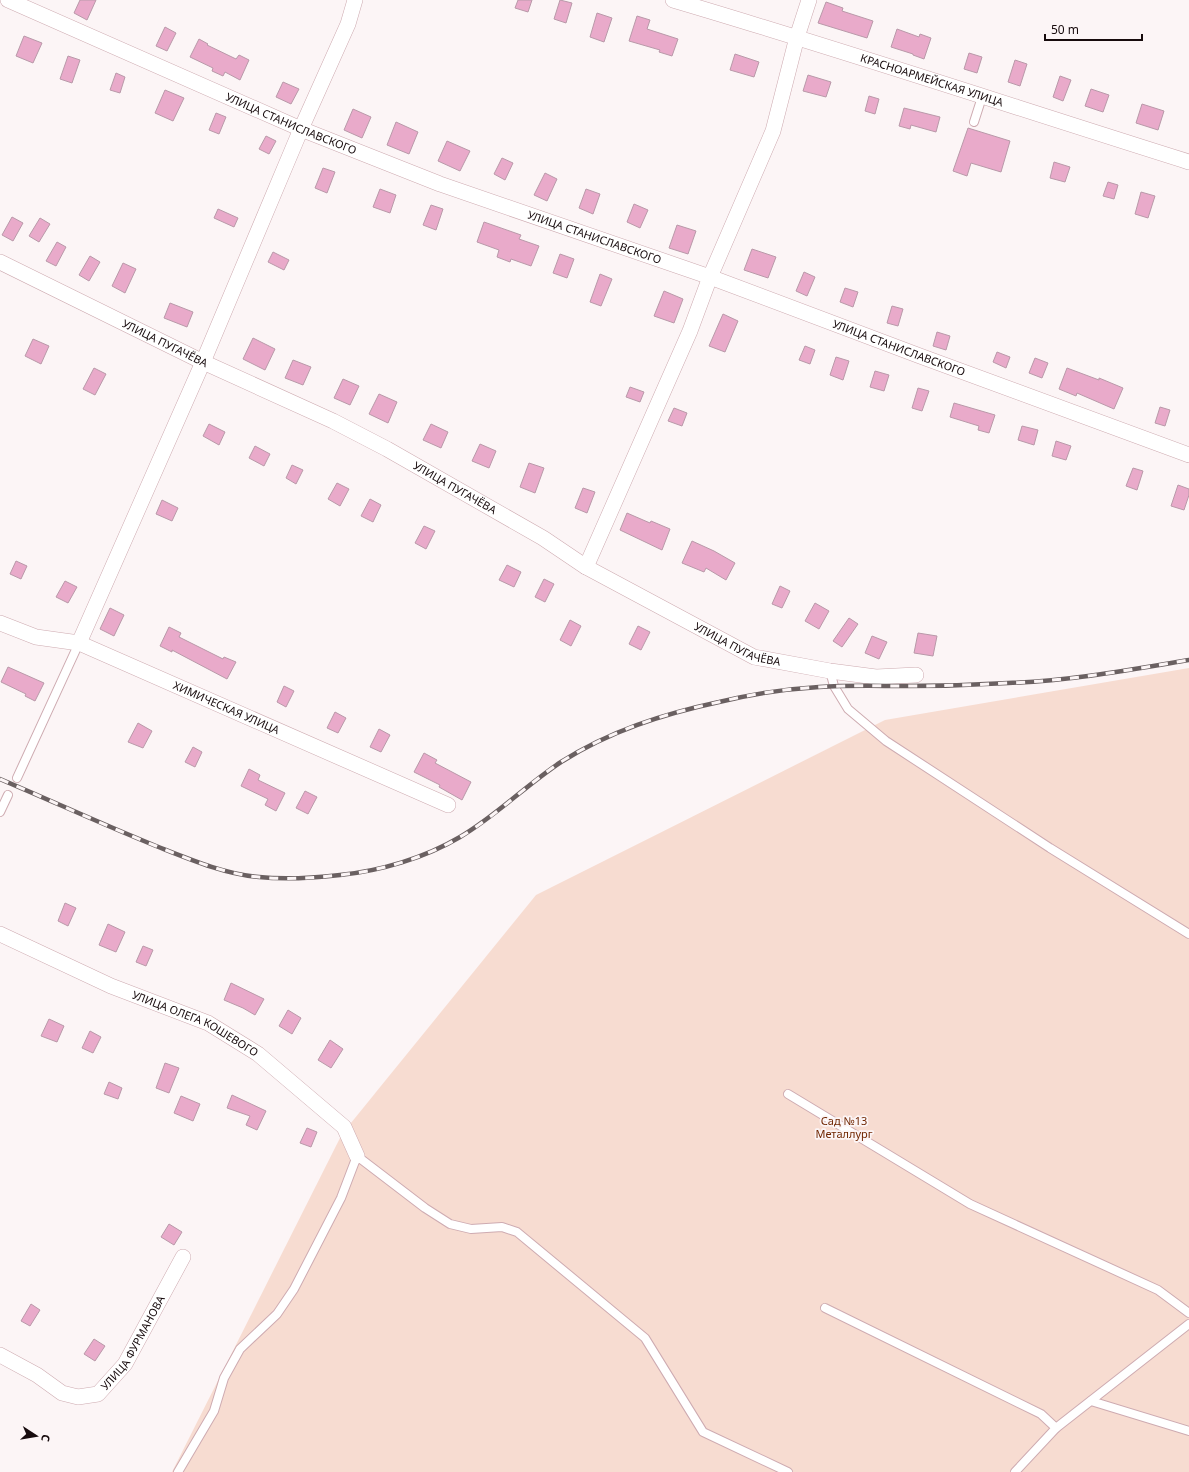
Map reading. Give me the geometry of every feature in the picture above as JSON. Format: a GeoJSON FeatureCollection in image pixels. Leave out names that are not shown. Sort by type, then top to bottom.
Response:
{"type":"FeatureCollection","features":[{"type":"Feature","properties":{"kind":"street","name":"УЛИЦА СТАНИСЛАВСКОГО"},"geometry":{"type":"LineString","coordinates":[[8,0],[301,129],[440,184],[710,277],[1189,455]]}},
{"type":"Feature","properties":{"kind":"street"},"geometry":{"type":"LineString","coordinates":[[79,643],[203,362],[301,129],[348,24],[355,0]]}},
{"type":"Feature","properties":{"kind":"street","name":"КРАСНОАРМЕЙСКАЯ УЛИЦА"},"geometry":{"type":"LineString","coordinates":[[673,0],[798,37],[1189,162]]}},
{"type":"Feature","properties":{"kind":"street"},"geometry":{"type":"LineString","coordinates":[[586,567],[690,331],[710,277],[773,131],[809,0]]}},
{"type":"Feature","properties":{"kind":"street","name":"УЛИЦА ПУГАЧЁВА"},"geometry":{"type":"LineString","coordinates":[[0,262],[203,362],[332,421],[387,449],[543,538],[586,567],[754,657],[830,671],[876,677],[916,675]]}},
{"type":"Feature","properties":{"kind":"street","name":"ХИМИЧЕСКАЯ УЛИЦА"},"geometry":{"type":"LineString","coordinates":[[0,623],[36,637],[79,643],[448,805]]}},
{"type":"Feature","properties":{"kind":"street","name":"УЛИЦА ОЛЕГА КОШЕВОГО"},"geometry":{"type":"LineString","coordinates":[[0,934],[111,986],[208,1023],[258,1054],[344,1127],[357,1156]]}},
{"type":"Feature","properties":{"kind":"street","name":"УЛИЦА ФУРМАНОВА"},"geometry":{"type":"LineString","coordinates":[[0,1355],[37,1375],[62,1393],[78,1397],[98,1394],[124,1364],[183,1257]]}},
{"type":"Feature","properties":{"kind":"lane"},"geometry":{"type":"LineString","coordinates":[[974,122],[982,97]]}},
{"type":"Feature","properties":{"kind":"lane"},"geometry":{"type":"LineString","coordinates":[[16,778],[79,643]]}},
{"type":"Feature","properties":{"kind":"lane"},"geometry":{"type":"LineString","coordinates":[[830,671],[834,686],[848,708],[886,741],[1050,848],[1189,934]]}},
{"type":"Feature","properties":{"kind":"lane"},"geometry":{"type":"LineString","coordinates":[[0,812],[8,795]]}},
{"type":"Feature","properties":{"kind":"lane"},"geometry":{"type":"LineString","coordinates":[[788,1094],[970,1204],[1158,1290],[1189,1313]]}},
{"type":"Feature","properties":{"kind":"lane"},"geometry":{"type":"LineString","coordinates":[[178,1472],[214,1411],[224,1378],[240,1349],[277,1314],[294,1289],[341,1198],[357,1156],[425,1208],[450,1224],[471,1229],[502,1227],[517,1232],[645,1338],[703,1432],[788,1472]]}},
{"type":"Feature","properties":{"kind":"lane"},"geometry":{"type":"LineString","coordinates":[[825,1308],[1041,1414],[1056,1428]]}},
{"type":"Feature","properties":{"kind":"lane"},"geometry":{"type":"LineString","coordinates":[[1015,1472],[1056,1428],[1189,1324]]}},
{"type":"Feature","properties":{"kind":"lane"},"geometry":{"type":"LineString","coordinates":[[1091,1401],[1189,1431]]}},
{"type":"Feature","properties":{"kind":"green space","name":"Сад №13 Металлург"},"geometry":{"type":"Polygon","coordinates":[[[1189,668],[1189,1472],[172,1472],[342,1134],[536,895],[885,720],[1189,668]]]}},
{"type":"Feature","properties":{"kind":"building"},"geometry":{"type":"Polygon","coordinates":[[[80,0],[96,0],[87,20],[74,13],[80,0]]]}},
{"type":"Feature","properties":{"kind":"building"},"geometry":{"type":"Polygon","coordinates":[[[518,0],[532,0],[528,12],[515,8],[518,0]]]}},
{"type":"Feature","properties":{"kind":"building"},"geometry":{"type":"Polygon","coordinates":[[[560,0],[572,3],[566,23],[554,19],[560,0]]]}},
{"type":"Feature","properties":{"kind":"building"},"geometry":{"type":"Polygon","coordinates":[[[826,2],[843,8],[842,11],[873,21],[867,38],[818,23],[826,2]]]}},
{"type":"Feature","properties":{"kind":"building"},"geometry":{"type":"Polygon","coordinates":[[[597,13],[612,18],[604,42],[590,37],[597,13]]]}},
{"type":"Feature","properties":{"kind":"building"},"geometry":{"type":"Polygon","coordinates":[[[637,16],[650,20],[647,29],[678,39],[672,56],[659,52],[660,50],[629,41],[637,16]]]}},
{"type":"Feature","properties":{"kind":"building"},"geometry":{"type":"Polygon","coordinates":[[[165,27],[176,33],[167,51],[156,46],[165,27]]]}},
{"type":"Feature","properties":{"kind":"building"},"geometry":{"type":"Polygon","coordinates":[[[897,29],[919,37],[920,34],[931,38],[924,59],[891,47],[897,29]]]}},
{"type":"Feature","properties":{"kind":"building"},"geometry":{"type":"Polygon","coordinates":[[[24,36],[42,43],[33,63],[16,56],[24,36]]]}},
{"type":"Feature","properties":{"kind":"building"},"geometry":{"type":"Polygon","coordinates":[[[199,39],[208,44],[207,45],[236,59],[239,55],[249,60],[240,80],[225,72],[223,76],[212,71],[213,68],[190,57],[199,39]]]}},
{"type":"Feature","properties":{"kind":"building"},"geometry":{"type":"Polygon","coordinates":[[[969,53],[982,57],[977,73],[964,69],[969,53]]]}},
{"type":"Feature","properties":{"kind":"building"},"geometry":{"type":"Polygon","coordinates":[[[735,54],[759,62],[754,77],[730,70],[735,54]]]}},
{"type":"Feature","properties":{"kind":"building"},"geometry":{"type":"Polygon","coordinates":[[[68,56],[80,60],[72,83],[60,79],[68,56]]]}},
{"type":"Feature","properties":{"kind":"building"},"geometry":{"type":"Polygon","coordinates":[[[1015,60],[1027,64],[1020,86],[1008,82],[1015,60]]]}},
{"type":"Feature","properties":{"kind":"building"},"geometry":{"type":"Polygon","coordinates":[[[116,73],[125,77],[120,93],[110,90],[116,73]]]}},
{"type":"Feature","properties":{"kind":"building"},"geometry":{"type":"Polygon","coordinates":[[[808,75],[831,82],[826,97],[803,91],[808,75]]]}},
{"type":"Feature","properties":{"kind":"building"},"geometry":{"type":"Polygon","coordinates":[[[1060,76],[1071,80],[1063,101],[1053,97],[1060,76]]]}},
{"type":"Feature","properties":{"kind":"building"},"geometry":{"type":"Polygon","coordinates":[[[283,82],[299,89],[291,104],[276,97],[283,82]]]}},
{"type":"Feature","properties":{"kind":"building"},"geometry":{"type":"Polygon","coordinates":[[[1091,89],[1109,95],[1103,112],[1085,106],[1091,89]]]}},
{"type":"Feature","properties":{"kind":"building"},"geometry":{"type":"Polygon","coordinates":[[[165,90],[184,98],[173,121],[155,113],[165,90]]]}},
{"type":"Feature","properties":{"kind":"building"},"geometry":{"type":"Polygon","coordinates":[[[869,96],[879,99],[875,114],[865,111],[869,96]]]}},
{"type":"Feature","properties":{"kind":"building"},"geometry":{"type":"Polygon","coordinates":[[[1142,104],[1164,111],[1158,130],[1136,123],[1142,104]]]}},
{"type":"Feature","properties":{"kind":"building"},"geometry":{"type":"Polygon","coordinates":[[[904,108],[940,117],[936,132],[911,125],[910,129],[899,126],[904,108]]]}},
{"type":"Feature","properties":{"kind":"building"},"geometry":{"type":"Polygon","coordinates":[[[353,109],[371,117],[362,138],[344,130],[353,109]]]}},
{"type":"Feature","properties":{"kind":"building"},"geometry":{"type":"Polygon","coordinates":[[[216,113],[226,117],[219,134],[209,130],[216,113]]]}},
{"type":"Feature","properties":{"kind":"building"},"geometry":{"type":"Polygon","coordinates":[[[396,122],[418,132],[409,154],[387,145],[396,122]]]}},
{"type":"Feature","properties":{"kind":"building"},"geometry":{"type":"Polygon","coordinates":[[[968,128],[1010,141],[1001,172],[971,163],[967,176],[953,171],[968,128]]]}},
{"type":"Feature","properties":{"kind":"building"},"geometry":{"type":"Polygon","coordinates":[[[266,136],[276,141],[269,154],[259,149],[266,136]]]}},
{"type":"Feature","properties":{"kind":"building"},"geometry":{"type":"Polygon","coordinates":[[[447,141],[470,151],[460,171],[438,161],[447,141]]]}},
{"type":"Feature","properties":{"kind":"building"},"geometry":{"type":"Polygon","coordinates":[[[502,158],[513,163],[505,180],[494,174],[502,158]]]}},
{"type":"Feature","properties":{"kind":"building"},"geometry":{"type":"Polygon","coordinates":[[[1054,162],[1070,167],[1065,182],[1050,178],[1054,162]]]}},
{"type":"Feature","properties":{"kind":"building"},"geometry":{"type":"Polygon","coordinates":[[[323,168],[335,172],[327,193],[315,188],[323,168]]]}},
{"type":"Feature","properties":{"kind":"building"},"geometry":{"type":"Polygon","coordinates":[[[545,173],[557,179],[547,201],[534,195],[545,173]]]}},
{"type":"Feature","properties":{"kind":"building"},"geometry":{"type":"Polygon","coordinates":[[[1108,182],[1118,185],[1114,199],[1103,196],[1108,182]]]}},
{"type":"Feature","properties":{"kind":"building"},"geometry":{"type":"Polygon","coordinates":[[[380,189],[396,195],[390,213],[373,207],[380,189]]]}},
{"type":"Feature","properties":{"kind":"building"},"geometry":{"type":"Polygon","coordinates":[[[586,189],[600,194],[593,214],[579,208],[586,189]]]}},
{"type":"Feature","properties":{"kind":"building"},"geometry":{"type":"Polygon","coordinates":[[[1141,192],[1155,196],[1148,218],[1135,214],[1141,192]]]}},
{"type":"Feature","properties":{"kind":"building"},"geometry":{"type":"Polygon","coordinates":[[[634,204],[648,210],[640,228],[627,222],[634,204]]]}},
{"type":"Feature","properties":{"kind":"building"},"geometry":{"type":"Polygon","coordinates":[[[431,205],[443,209],[436,230],[423,225],[431,205]]]}},
{"type":"Feature","properties":{"kind":"building"},"geometry":{"type":"Polygon","coordinates":[[[218,209],[238,218],[234,227],[214,218],[218,209]]]}},
{"type":"Feature","properties":{"kind":"building"},"geometry":{"type":"Polygon","coordinates":[[[12,217],[23,223],[13,241],[2,235],[12,217]]]}},
{"type":"Feature","properties":{"kind":"building"},"geometry":{"type":"Polygon","coordinates":[[[40,218],[50,224],[39,242],[29,236],[40,218]]]}},
{"type":"Feature","properties":{"kind":"building"},"geometry":{"type":"Polygon","coordinates":[[[484,222],[521,235],[519,239],[539,246],[531,266],[511,259],[510,262],[497,257],[499,250],[477,242],[484,222]]]}},
{"type":"Feature","properties":{"kind":"building"},"geometry":{"type":"Polygon","coordinates":[[[677,225],[696,231],[688,254],[669,248],[677,225]]]}},
{"type":"Feature","properties":{"kind":"building"},"geometry":{"type":"Polygon","coordinates":[[[57,242],[66,247],[56,266],[46,261],[57,242]]]}},
{"type":"Feature","properties":{"kind":"building"},"geometry":{"type":"Polygon","coordinates":[[[752,249],[776,257],[768,278],[744,270],[752,249]]]}},
{"type":"Feature","properties":{"kind":"building"},"geometry":{"type":"Polygon","coordinates":[[[273,252],[289,260],[284,270],[268,262],[273,252]]]}},
{"type":"Feature","properties":{"kind":"building"},"geometry":{"type":"Polygon","coordinates":[[[560,254],[574,259],[567,278],[553,273],[560,254]]]}},
{"type":"Feature","properties":{"kind":"building"},"geometry":{"type":"Polygon","coordinates":[[[90,256],[100,262],[89,281],[79,275],[90,256]]]}},
{"type":"Feature","properties":{"kind":"building"},"geometry":{"type":"Polygon","coordinates":[[[123,263],[136,269],[125,293],[112,286],[123,263]]]}},
{"type":"Feature","properties":{"kind":"building"},"geometry":{"type":"Polygon","coordinates":[[[804,272],[815,277],[807,296],[796,291],[804,272]]]}},
{"type":"Feature","properties":{"kind":"building"},"geometry":{"type":"Polygon","coordinates":[[[600,274],[612,279],[601,306],[590,302],[600,274]]]}},
{"type":"Feature","properties":{"kind":"building"},"geometry":{"type":"Polygon","coordinates":[[[845,288],[858,292],[853,307],[840,302],[845,288]]]}},
{"type":"Feature","properties":{"kind":"building"},"geometry":{"type":"Polygon","coordinates":[[[664,291],[683,299],[674,323],[654,316],[664,291]]]}},
{"type":"Feature","properties":{"kind":"building"},"geometry":{"type":"Polygon","coordinates":[[[170,303],[193,312],[187,327],[164,318],[170,303]]]}},
{"type":"Feature","properties":{"kind":"building"},"geometry":{"type":"Polygon","coordinates":[[[892,306],[903,309],[898,326],[887,323],[892,306]]]}},
{"type":"Feature","properties":{"kind":"building"},"geometry":{"type":"Polygon","coordinates":[[[723,314],[738,321],[725,352],[709,346],[723,314]]]}},
{"type":"Feature","properties":{"kind":"building"},"geometry":{"type":"Polygon","coordinates":[[[937,332],[950,336],[946,350],[933,346],[937,332]]]}},
{"type":"Feature","properties":{"kind":"building"},"geometry":{"type":"Polygon","coordinates":[[[253,338],[275,349],[265,370],[243,359],[253,338]]]}},
{"type":"Feature","properties":{"kind":"building"},"geometry":{"type":"Polygon","coordinates":[[[33,339],[49,346],[41,364],[25,356],[33,339]]]}},
{"type":"Feature","properties":{"kind":"building"},"geometry":{"type":"Polygon","coordinates":[[[805,346],[815,350],[810,364],[799,360],[805,346]]]}},
{"type":"Feature","properties":{"kind":"building"},"geometry":{"type":"Polygon","coordinates":[[[997,352],[1010,357],[1006,368],[993,362],[997,352]]]}},
{"type":"Feature","properties":{"kind":"building"},"geometry":{"type":"Polygon","coordinates":[[[836,357],[849,361],[843,380],[830,375],[836,357]]]}},
{"type":"Feature","properties":{"kind":"building"},"geometry":{"type":"Polygon","coordinates":[[[1035,358],[1048,363],[1042,378],[1029,373],[1035,358]]]}},
{"type":"Feature","properties":{"kind":"building"},"geometry":{"type":"Polygon","coordinates":[[[293,360],[311,367],[303,385],[285,378],[293,360]]]}},
{"type":"Feature","properties":{"kind":"building"},"geometry":{"type":"Polygon","coordinates":[[[94,368],[106,374],[95,395],[83,389],[94,368]]]}},
{"type":"Feature","properties":{"kind":"building"},"geometry":{"type":"Polygon","coordinates":[[[1067,368],[1099,380],[1099,378],[1123,388],[1114,409],[1077,393],[1076,396],[1059,389],[1067,368]]]}},
{"type":"Feature","properties":{"kind":"building"},"geometry":{"type":"Polygon","coordinates":[[[875,371],[889,375],[884,391],[870,387],[875,371]]]}},
{"type":"Feature","properties":{"kind":"building"},"geometry":{"type":"Polygon","coordinates":[[[343,379],[359,386],[350,405],[334,398],[343,379]]]}},
{"type":"Feature","properties":{"kind":"building"},"geometry":{"type":"Polygon","coordinates":[[[630,387],[644,392],[640,402],[626,397],[630,387]]]}},
{"type":"Feature","properties":{"kind":"building"},"geometry":{"type":"Polygon","coordinates":[[[918,388],[929,391],[922,411],[912,408],[918,388]]]}},
{"type":"Feature","properties":{"kind":"building"},"geometry":{"type":"Polygon","coordinates":[[[379,394],[397,402],[388,423],[369,414],[379,394]]]}},
{"type":"Feature","properties":{"kind":"building"},"geometry":{"type":"Polygon","coordinates":[[[954,403],[995,415],[989,433],[978,430],[979,426],[950,417],[954,403]]]}},
{"type":"Feature","properties":{"kind":"building"},"geometry":{"type":"Polygon","coordinates":[[[1160,407],[1170,410],[1165,426],[1155,423],[1160,407]]]}},
{"type":"Feature","properties":{"kind":"building"},"geometry":{"type":"Polygon","coordinates":[[[674,408],[687,413],[682,426],[668,421],[674,408]]]}},
{"type":"Feature","properties":{"kind":"building"},"geometry":{"type":"Polygon","coordinates":[[[209,424],[225,432],[219,445],[203,436],[209,424]]]}},
{"type":"Feature","properties":{"kind":"building"},"geometry":{"type":"Polygon","coordinates":[[[431,424],[448,432],[441,448],[423,440],[431,424]]]}},
{"type":"Feature","properties":{"kind":"building"},"geometry":{"type":"Polygon","coordinates":[[[1022,426],[1038,430],[1034,445],[1018,440],[1022,426]]]}},
{"type":"Feature","properties":{"kind":"building"},"geometry":{"type":"Polygon","coordinates":[[[1056,441],[1071,446],[1066,460],[1052,456],[1056,441]]]}},
{"type":"Feature","properties":{"kind":"building"},"geometry":{"type":"Polygon","coordinates":[[[480,444],[496,451],[489,468],[472,461],[480,444]]]}},
{"type":"Feature","properties":{"kind":"building"},"geometry":{"type":"Polygon","coordinates":[[[255,446],[270,454],[264,466],[249,458],[255,446]]]}},
{"type":"Feature","properties":{"kind":"building"},"geometry":{"type":"Polygon","coordinates":[[[529,463],[544,468],[535,493],[520,487],[529,463]]]}},
{"type":"Feature","properties":{"kind":"building"},"geometry":{"type":"Polygon","coordinates":[[[292,465],[303,470],[296,484],[286,478],[292,465]]]}},
{"type":"Feature","properties":{"kind":"building"},"geometry":{"type":"Polygon","coordinates":[[[1133,468],[1143,471],[1137,490],[1126,486],[1133,468]]]}},
{"type":"Feature","properties":{"kind":"building"},"geometry":{"type":"Polygon","coordinates":[[[337,483],[349,489],[340,506],[328,499],[337,483]]]}},
{"type":"Feature","properties":{"kind":"building"},"geometry":{"type":"Polygon","coordinates":[[[1178,485],[1189,489],[1189,495],[1184,510],[1171,506],[1178,485]]]}},
{"type":"Feature","properties":{"kind":"building"},"geometry":{"type":"Polygon","coordinates":[[[583,488],[595,492],[587,513],[575,508],[583,488]]]}},
{"type":"Feature","properties":{"kind":"building"},"geometry":{"type":"Polygon","coordinates":[[[370,499],[381,505],[373,522],[361,516],[370,499]]]}},
{"type":"Feature","properties":{"kind":"building"},"geometry":{"type":"Polygon","coordinates":[[[162,500],[178,508],[172,521],[156,514],[162,500]]]}},
{"type":"Feature","properties":{"kind":"building"},"geometry":{"type":"Polygon","coordinates":[[[627,513],[650,523],[651,521],[670,529],[662,550],[620,530],[627,513]]]}},
{"type":"Feature","properties":{"kind":"building"},"geometry":{"type":"Polygon","coordinates":[[[424,526],[435,531],[426,549],[415,543],[424,526]]]}},
{"type":"Feature","properties":{"kind":"building"},"geometry":{"type":"Polygon","coordinates":[[[692,541],[735,563],[726,580],[706,568],[704,572],[682,563],[692,541]]]}},
{"type":"Feature","properties":{"kind":"building"},"geometry":{"type":"Polygon","coordinates":[[[16,561],[27,566],[21,579],[10,574],[16,561]]]}},
{"type":"Feature","properties":{"kind":"building"},"geometry":{"type":"Polygon","coordinates":[[[507,565],[521,572],[514,587],[499,580],[507,565]]]}},
{"type":"Feature","properties":{"kind":"building"},"geometry":{"type":"Polygon","coordinates":[[[544,579],[554,584],[545,602],[535,597],[544,579]]]}},
{"type":"Feature","properties":{"kind":"building"},"geometry":{"type":"Polygon","coordinates":[[[65,581],[77,587],[68,603],[56,597],[65,581]]]}},
{"type":"Feature","properties":{"kind":"building"},"geometry":{"type":"Polygon","coordinates":[[[780,586],[790,591],[782,608],[772,604],[780,586]]]}},
{"type":"Feature","properties":{"kind":"building"},"geometry":{"type":"Polygon","coordinates":[[[815,603],[829,611],[819,629],[805,621],[815,603]]]}},
{"type":"Feature","properties":{"kind":"building"},"geometry":{"type":"Polygon","coordinates":[[[110,608],[124,615],[114,636],[100,629],[110,608]]]}},
{"type":"Feature","properties":{"kind":"building"},"geometry":{"type":"Polygon","coordinates":[[[849,618],[858,624],[842,647],[833,641],[849,618]]]}},
{"type":"Feature","properties":{"kind":"building"},"geometry":{"type":"Polygon","coordinates":[[[570,620],[581,626],[571,646],[560,640],[570,620]]]}},
{"type":"Feature","properties":{"kind":"building"},"geometry":{"type":"Polygon","coordinates":[[[638,626],[650,632],[641,650],[629,644],[638,626]]]}},
{"type":"Feature","properties":{"kind":"building"},"geometry":{"type":"Polygon","coordinates":[[[169,627],[181,633],[179,637],[223,659],[224,657],[236,662],[227,679],[172,650],[172,652],[160,646],[169,627]]]}},
{"type":"Feature","properties":{"kind":"building"},"geometry":{"type":"Polygon","coordinates":[[[918,633],[937,636],[933,656],[914,653],[918,633]]]}},
{"type":"Feature","properties":{"kind":"building"},"geometry":{"type":"Polygon","coordinates":[[[872,636],[887,642],[879,659],[865,653],[872,636]]]}},
{"type":"Feature","properties":{"kind":"building"},"geometry":{"type":"Polygon","coordinates":[[[8,667],[44,683],[35,701],[25,696],[26,694],[1,682],[8,667]]]}},
{"type":"Feature","properties":{"kind":"building"},"geometry":{"type":"Polygon","coordinates":[[[284,686],[294,691],[286,707],[277,702],[284,686]]]}},
{"type":"Feature","properties":{"kind":"building"},"geometry":{"type":"Polygon","coordinates":[[[335,712],[346,718],[338,733],[327,728],[335,712]]]}},
{"type":"Feature","properties":{"kind":"building"},"geometry":{"type":"Polygon","coordinates":[[[138,723],[152,731],[143,748],[128,742],[138,723]]]}},
{"type":"Feature","properties":{"kind":"building"},"geometry":{"type":"Polygon","coordinates":[[[379,729],[390,735],[381,752],[370,747],[379,729]]]}},
{"type":"Feature","properties":{"kind":"building"},"geometry":{"type":"Polygon","coordinates":[[[193,747],[202,752],[195,767],[185,762],[193,747]]]}},
{"type":"Feature","properties":{"kind":"building"},"geometry":{"type":"Polygon","coordinates":[[[424,753],[437,760],[435,763],[471,782],[462,800],[439,787],[440,785],[414,772],[424,753]]]}},
{"type":"Feature","properties":{"kind":"building"},"geometry":{"type":"Polygon","coordinates":[[[249,769],[260,775],[258,780],[285,793],[276,811],[265,805],[268,799],[241,786],[249,769]]]}},
{"type":"Feature","properties":{"kind":"building"},"geometry":{"type":"Polygon","coordinates":[[[305,791],[317,797],[308,814],[296,808],[305,791]]]}},
{"type":"Feature","properties":{"kind":"building"},"geometry":{"type":"Polygon","coordinates":[[[65,903],[76,908],[68,926],[58,921],[65,903]]]}},
{"type":"Feature","properties":{"kind":"building"},"geometry":{"type":"Polygon","coordinates":[[[108,924],[125,932],[116,952],[99,945],[108,924]]]}},
{"type":"Feature","properties":{"kind":"building"},"geometry":{"type":"Polygon","coordinates":[[[143,946],[153,950],[146,966],[136,962],[143,946]]]}},
{"type":"Feature","properties":{"kind":"building"},"geometry":{"type":"Polygon","coordinates":[[[231,983],[264,999],[255,1015],[224,1000],[231,983]]]}},
{"type":"Feature","properties":{"kind":"building"},"geometry":{"type":"Polygon","coordinates":[[[288,1010],[301,1018],[292,1034],[279,1026],[288,1010]]]}},
{"type":"Feature","properties":{"kind":"building"},"geometry":{"type":"Polygon","coordinates":[[[49,1019],[64,1026],[57,1042],[41,1036],[49,1019]]]}},
{"type":"Feature","properties":{"kind":"building"},"geometry":{"type":"Polygon","coordinates":[[[90,1031],[101,1037],[93,1053],[82,1048],[90,1031]]]}},
{"type":"Feature","properties":{"kind":"building"},"geometry":{"type":"Polygon","coordinates":[[[330,1040],[343,1049],[331,1068],[318,1060],[330,1040]]]}},
{"type":"Feature","properties":{"kind":"building"},"geometry":{"type":"Polygon","coordinates":[[[165,1063],[179,1068],[169,1093],[156,1088],[165,1063]]]}},
{"type":"Feature","properties":{"kind":"building"},"geometry":{"type":"Polygon","coordinates":[[[109,1082],[122,1088],[118,1099],[104,1094],[109,1082]]]}},
{"type":"Feature","properties":{"kind":"building"},"geometry":{"type":"Polygon","coordinates":[[[232,1095],[266,1111],[257,1130],[246,1125],[250,1116],[227,1108],[232,1095]]]}},
{"type":"Feature","properties":{"kind":"building"},"geometry":{"type":"Polygon","coordinates":[[[181,1096],[200,1104],[193,1121],[174,1113],[181,1096]]]}},
{"type":"Feature","properties":{"kind":"building"},"geometry":{"type":"Polygon","coordinates":[[[307,1128],[317,1132],[311,1147],[300,1143],[307,1128]]]}},
{"type":"Feature","properties":{"kind":"building"},"geometry":{"type":"Polygon","coordinates":[[[169,1224],[182,1232],[174,1245],[161,1237],[169,1224]]]}},
{"type":"Feature","properties":{"kind":"building"},"geometry":{"type":"Polygon","coordinates":[[[31,1304],[40,1310],[30,1326],[21,1321],[31,1304]]]}},
{"type":"Feature","properties":{"kind":"building"},"geometry":{"type":"Polygon","coordinates":[[[94,1339],[105,1346],[95,1361],[84,1354],[94,1339]]]}},
{"type":"Feature","properties":{"kind":"railway"},"geometry":{"type":"LineString","coordinates":[[0,779],[136,838],[194,861],[233,873],[269,878],[330,876],[386,867],[432,851],[473,829],[548,771],[580,751],[598,741],[637,725],[678,712],[769,692],[794,689],[841,686],[945,686],[1031,682],[1099,674],[1189,660]]}}]}
